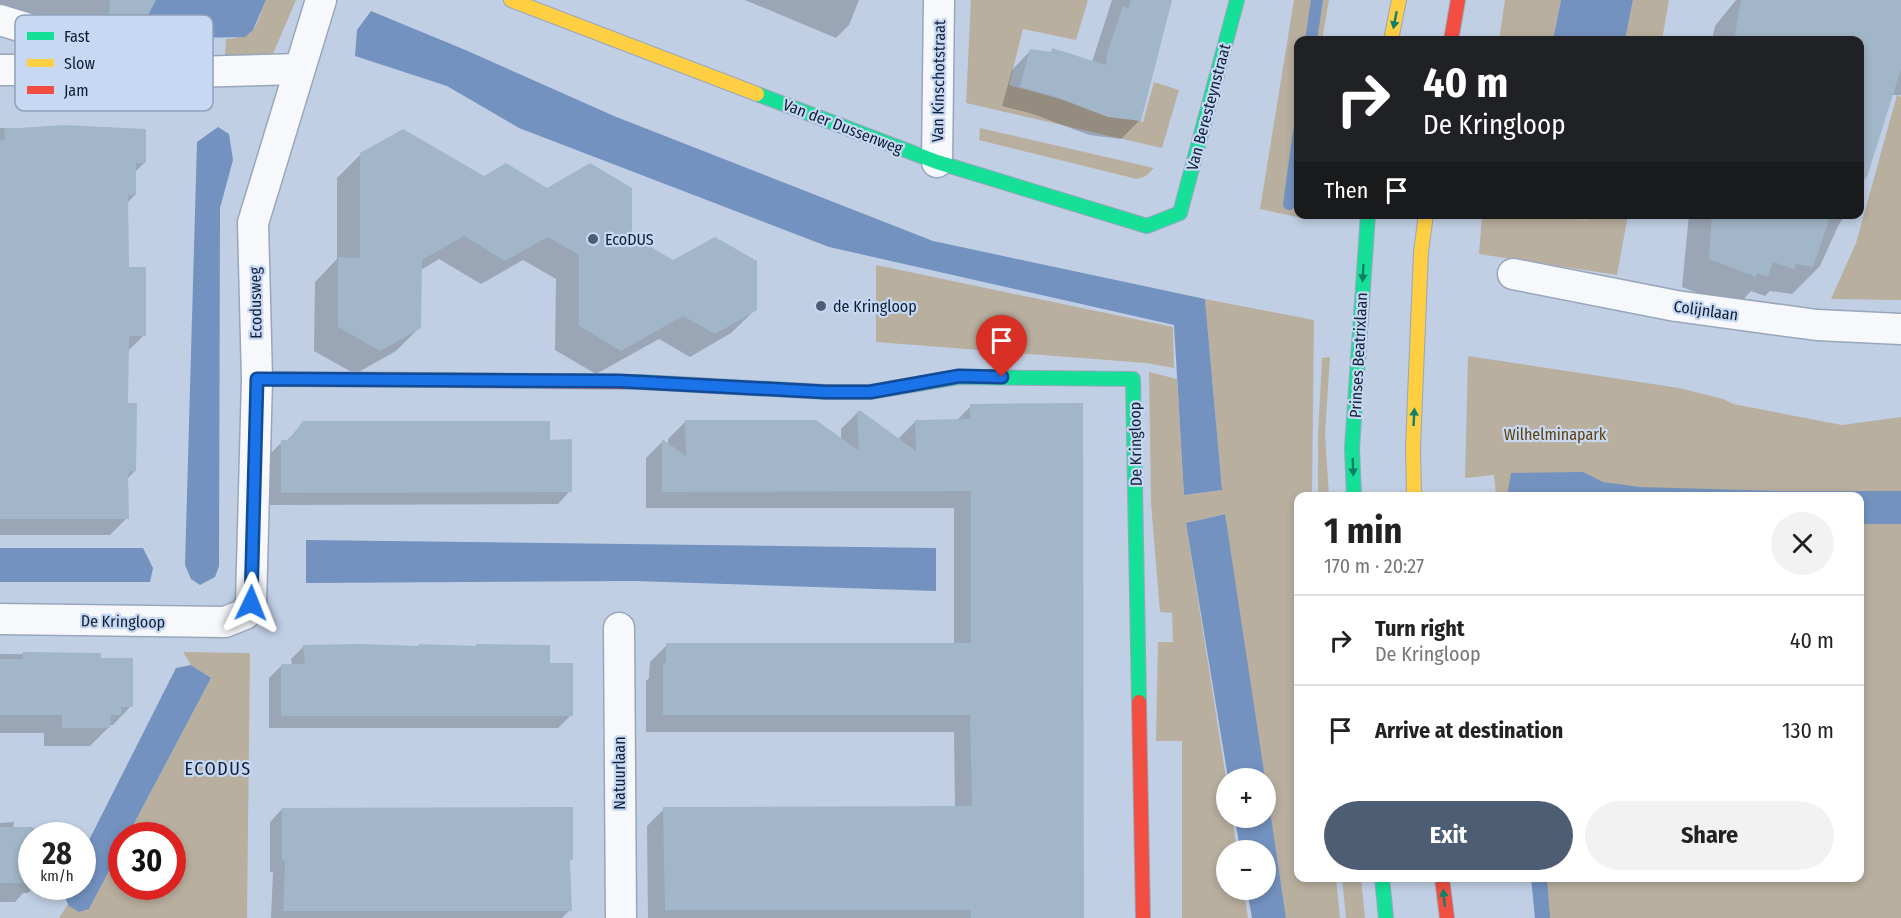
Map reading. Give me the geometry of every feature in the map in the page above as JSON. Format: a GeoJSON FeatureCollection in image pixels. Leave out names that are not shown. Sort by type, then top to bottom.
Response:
{"type":"FeatureCollection","features":[{"type":"Feature","properties":{"kind":"street","name":"Ecodusweg"},"geometry":{"type":"LineString","coordinates":[[245,614],[251,603],[257,379],[254,223],[321,0]]}},
{"type":"Feature","properties":{"kind":"street","name":"Van der Dussenweg"},"geometry":{"type":"LineString","coordinates":[[511,0],[937,162],[1148,226],[1180,213]]}},
{"type":"Feature","properties":{"kind":"street","name":"Van Kinschotstraat"},"geometry":{"type":"LineString","coordinates":[[937,162],[939,0]]}},
{"type":"Feature","properties":{"kind":"street","name":"Van Beresteynstraat"},"geometry":{"type":"LineString","coordinates":[[1180,213],[1237,0]]}},
{"type":"Feature","properties":{"kind":"street"},"geometry":{"type":"LineString","coordinates":[[1392,36],[1399,0]]}},
{"type":"Feature","properties":{"kind":"street"},"geometry":{"type":"LineString","coordinates":[[1452,36],[1458,0]]}},
{"type":"Feature","properties":{"kind":"street"},"geometry":{"type":"LineString","coordinates":[[0,20],[15,25]]}},
{"type":"Feature","properties":{"kind":"street"},"geometry":{"type":"LineString","coordinates":[[213,72],[299,69]]}},
{"type":"Feature","properties":{"kind":"street","name":"Prinses Beatrixlaan"},"geometry":{"type":"LineString","coordinates":[[1354,492],[1353,448],[1368,219]]}},
{"type":"Feature","properties":{"kind":"street"},"geometry":{"type":"LineString","coordinates":[[1414,492],[1413,435],[1421,252],[1425,219]]}},
{"type":"Feature","properties":{"kind":"street","name":"Colijnlaan"},"geometry":{"type":"LineString","coordinates":[[1514,274],[1688,308],[1816,325],[1901,329]]}},
{"type":"Feature","properties":{"kind":"street","name":"De Kringloop"},"geometry":{"type":"LineString","coordinates":[[257,379],[619,381],[826,392],[870,392],[959,376],[1133,379],[1143,918]]}},
{"type":"Feature","properties":{"kind":"street","name":"De Kringloop"},"geometry":{"type":"LineString","coordinates":[[0,620],[225,622],[245,614]]}},
{"type":"Feature","properties":{"kind":"street","name":"Natuurlaan"},"geometry":{"type":"LineString","coordinates":[[620,628],[621,918]]}},
{"type":"Feature","properties":{"kind":"street"},"geometry":{"type":"LineString","coordinates":[[1382,882],[1386,918]]}},
{"type":"Feature","properties":{"kind":"street"},"geometry":{"type":"LineString","coordinates":[[1442,882],[1447,918]]}},
{"type":"Feature","properties":{"kind":"green space"},"geometry":{"type":"Polygon","coordinates":[[[266,0],[296,0],[273,54],[225,55],[226,39],[250,32],[257,24],[266,0]]]}},
{"type":"Feature","properties":{"kind":"green space"},"geometry":{"type":"Polygon","coordinates":[[[971,0],[1088,0],[1076,40],[1023,29],[1009,85],[1143,122],[1154,82],[1179,90],[1162,148],[966,103],[971,0]]]}},
{"type":"Feature","properties":{"kind":"green space"},"geometry":{"type":"Polygon","coordinates":[[[1294,0],[1329,0],[1323,36],[1294,36],[1294,216],[1260,209],[1294,0]]]}},
{"type":"Feature","properties":{"kind":"green space"},"geometry":{"type":"Polygon","coordinates":[[[1505,0],[1561,0],[1554,36],[1500,36],[1505,0]]]}},
{"type":"Feature","properties":{"kind":"green space"},"geometry":{"type":"Polygon","coordinates":[[[1633,0],[1669,0],[1663,36],[1626,36],[1633,0]]]}},
{"type":"Feature","properties":{"kind":"green space"},"geometry":{"type":"Polygon","coordinates":[[[1897,95],[1901,97],[1901,300],[1831,299],[1856,243],[1897,95]]]}},
{"type":"Feature","properties":{"kind":"green space"},"geometry":{"type":"Polygon","coordinates":[[[980,128],[1154,168],[1146,176],[1137,179],[979,140],[980,128]]]}},
{"type":"Feature","properties":{"kind":"green space"},"geometry":{"type":"Polygon","coordinates":[[[1482,219],[1627,219],[1617,275],[1479,254],[1482,219]]]}},
{"type":"Feature","properties":{"kind":"green space"},"geometry":{"type":"Polygon","coordinates":[[[876,265],[1173,327],[1174,368],[1146,363],[876,342],[876,265]]]}},
{"type":"Feature","properties":{"kind":"green space"},"geometry":{"type":"Polygon","coordinates":[[[1205,299],[1314,320],[1312,492],[1294,492],[1294,882],[1336,882],[1340,918],[1286,918],[1276,840],[1274,840],[1272,828],[1276,828],[1276,768],[1263,768],[1224,514],[1186,523],[1224,768],[1216,768],[1216,828],[1234,828],[1235,840],[1216,840],[1216,900],[1245,900],[1248,918],[1182,918],[1182,741],[1156,741],[1158,642],[1173,642],[1172,613],[1160,612],[1151,503],[1149,372],[1177,379],[1184,495],[1222,490],[1205,299]]]}},
{"type":"Feature","properties":{"kind":"green space","name":"Wilhelminapark"},"geometry":{"type":"Polygon","coordinates":[[[1468,356],[1679,388],[1723,399],[1733,404],[1842,425],[1901,417],[1901,918],[1546,918],[1542,882],[1864,882],[1864,492],[1496,492],[1494,475],[1465,478],[1468,356]]]}},
{"type":"Feature","properties":{"kind":"green space"},"geometry":{"type":"Polygon","coordinates":[[[1330,357],[1325,434],[1329,492],[1318,492],[1322,358],[1330,357]]]}},
{"type":"Feature","properties":{"kind":"green space"},"geometry":{"type":"Polygon","coordinates":[[[183,652],[250,653],[247,918],[59,918],[68,904],[89,909],[96,900],[108,873],[108,900],[186,900],[186,822],[135,822],[211,678],[191,665],[183,652]]]}},
{"type":"Feature","properties":{"kind":"green space"},"geometry":{"type":"Polygon","coordinates":[[[1342,882],[1361,882],[1365,918],[1346,918],[1342,882]]]}},
{"type":"Feature","properties":{"kind":"water"},"geometry":{"type":"Polygon","coordinates":[[[152,0],[266,0],[253,30],[245,37],[213,38],[213,15],[146,15],[152,0]]]}},
{"type":"Feature","properties":{"kind":"water"},"geometry":{"type":"Polygon","coordinates":[[[1561,0],[1633,0],[1626,36],[1554,36],[1561,0]]]}},
{"type":"Feature","properties":{"kind":"water"},"geometry":{"type":"Polygon","coordinates":[[[371,11],[614,116],[933,241],[1205,299],[1222,490],[1184,495],[1174,325],[829,247],[519,128],[447,86],[355,56],[357,30],[371,11]]]}},
{"type":"Feature","properties":{"kind":"water"},"geometry":{"type":"Polygon","coordinates":[[[218,127],[229,134],[233,160],[220,208],[219,566],[215,577],[200,585],[191,579],[185,565],[197,142],[218,127]]]}},
{"type":"Feature","properties":{"kind":"water"},"geometry":{"type":"Polygon","coordinates":[[[1583,472],[1603,482],[1640,487],[1780,491],[1901,491],[1901,524],[1864,524],[1864,492],[1508,492],[1511,473],[1583,472]]]}},
{"type":"Feature","properties":{"kind":"water"},"geometry":{"type":"Polygon","coordinates":[[[1225,514],[1263,768],[1226,768],[1186,523],[1225,514]]]}},
{"type":"Feature","properties":{"kind":"water"},"geometry":{"type":"Polygon","coordinates":[[[306,540],[936,548],[936,591],[635,581],[306,583],[306,540]]]}},
{"type":"Feature","properties":{"kind":"water"},"geometry":{"type":"Polygon","coordinates":[[[0,548],[143,548],[153,568],[150,582],[0,582],[0,548]]]}},
{"type":"Feature","properties":{"kind":"water"},"geometry":{"type":"Polygon","coordinates":[[[191,665],[211,678],[135,822],[108,822],[108,873],[96,896],[96,826],[176,668],[191,665]]]}},
{"type":"Feature","properties":{"kind":"water"},"geometry":{"type":"Polygon","coordinates":[[[1237,828],[1273,828],[1274,840],[1238,840],[1237,828]]]}},
{"type":"Feature","properties":{"kind":"water"},"geometry":{"type":"Polygon","coordinates":[[[1276,851],[1286,918],[1252,918],[1249,900],[1276,900],[1276,851]]]}},
{"type":"Feature","properties":{"kind":"water"},"geometry":{"type":"Polygon","coordinates":[[[1531,882],[1547,882],[1550,918],[1535,918],[1531,882]]]}},
{"type":"Feature","properties":{"kind":"water"},"geometry":{"type":"Polygon","coordinates":[[[66,900],[94,900],[89,909],[79,912],[69,906],[66,900]]]}},
{"type":"Feature","properties":{"kind":"building"},"geometry":{"type":"Polygon","coordinates":[[[110,0],[156,0],[148,15],[109,15],[110,0]]]}},
{"type":"Feature","properties":{"kind":"building"},"geometry":{"type":"Polygon","coordinates":[[[1131,0],[1172,0],[1141,121],[1108,117],[1053,96],[1020,87],[1030,49],[1051,52],[1052,48],[1106,65],[1107,53],[1123,6],[1129,8],[1131,0]]]}},
{"type":"Feature","properties":{"kind":"building"},"geometry":{"type":"Polygon","coordinates":[[[1741,0],[1901,0],[1901,69],[1867,177],[1864,177],[1864,36],[1735,36],[1741,0]]]}},
{"type":"Feature","properties":{"kind":"building"},"geometry":{"type":"Polygon","coordinates":[[[63,125],[146,129],[146,163],[136,163],[136,195],[129,195],[128,200],[129,267],[146,267],[146,336],[129,336],[128,403],[137,403],[136,471],[130,471],[128,476],[129,519],[0,519],[0,140],[5,140],[4,129],[63,125]]]}},
{"type":"Feature","properties":{"kind":"building","name":"EcoDUS"},"geometry":{"type":"Polygon","coordinates":[[[403,129],[484,176],[506,163],[547,188],[590,163],[632,188],[632,236],[673,260],[715,237],[757,261],[757,310],[715,334],[683,316],[621,351],[579,326],[579,255],[548,237],[505,261],[464,236],[422,260],[421,328],[380,351],[338,327],[338,257],[360,258],[360,153],[403,129]]]}},
{"type":"Feature","properties":{"kind":"building"},"geometry":{"type":"Polygon","coordinates":[[[1712,219],[1829,219],[1813,267],[1796,264],[1794,269],[1773,262],[1768,277],[1757,273],[1756,277],[1709,259],[1712,219]]]}},
{"type":"Feature","properties":{"kind":"building"},"geometry":{"type":"Polygon","coordinates":[[[1083,403],[1084,918],[971,918],[971,910],[665,910],[663,807],[972,806],[970,715],[663,715],[663,663],[666,663],[666,643],[971,643],[971,491],[662,492],[662,439],[686,456],[685,420],[816,420],[859,451],[857,411],[861,411],[916,451],[915,420],[970,419],[970,404],[1083,403]]]}},
{"type":"Feature","properties":{"kind":"building"},"geometry":{"type":"Polygon","coordinates":[[[303,421],[550,421],[550,440],[572,439],[572,492],[281,493],[281,440],[289,440],[303,421]]]}},
{"type":"Feature","properties":{"kind":"building"},"geometry":{"type":"Polygon","coordinates":[[[303,645],[550,645],[550,663],[573,663],[573,716],[281,716],[281,664],[305,664],[303,645]]]}},
{"type":"Feature","properties":{"kind":"building"},"geometry":{"type":"Polygon","coordinates":[[[23,652],[101,653],[101,658],[133,658],[133,707],[121,707],[121,715],[111,715],[110,728],[62,728],[62,715],[0,715],[0,659],[23,659],[23,652]]]}},
{"type":"Feature","properties":{"kind":"building"},"geometry":{"type":"Polygon","coordinates":[[[573,807],[573,860],[570,860],[572,911],[283,911],[285,860],[282,861],[282,808],[573,807]]]}},
{"type":"Feature","properties":{"kind":"building"},"geometry":{"type":"Polygon","coordinates":[[[0,827],[18,827],[18,883],[0,883],[0,827]]]}},
{"type":"Feature","properties":{"kind":"waterway"},"geometry":{"type":"LineString","coordinates":[[1312,36],[1317,0]]}},
{"type":"Feature","properties":{"kind":"waterway"},"geometry":{"type":"LineString","coordinates":[[1289,204],[1294,168]]}},
{"type":"Feature","properties":{"kind":"traffic: fast"},"geometry":{"type":"LineString","coordinates":[[757,94],[937,162],[1147,226],[1180,213],[1237,0]]}},
{"type":"Feature","properties":{"kind":"traffic: fast"},"geometry":{"type":"LineString","coordinates":[[1354,492],[1352,448],[1368,219]]}},
{"type":"Feature","properties":{"kind":"traffic: fast"},"geometry":{"type":"LineString","coordinates":[[641,382],[826,392],[870,392],[959,377],[1133,379],[1139,702]]}},
{"type":"Feature","properties":{"kind":"traffic: fast"},"geometry":{"type":"LineString","coordinates":[[1382,882],[1386,918]]}},
{"type":"Feature","properties":{"kind":"traffic: slow"},"geometry":{"type":"LineString","coordinates":[[511,0],[757,94]]}},
{"type":"Feature","properties":{"kind":"traffic: slow"},"geometry":{"type":"LineString","coordinates":[[1392,36],[1399,0]]}},
{"type":"Feature","properties":{"kind":"traffic: slow"},"geometry":{"type":"LineString","coordinates":[[1414,492],[1413,447],[1421,252],[1425,219]]}},
{"type":"Feature","properties":{"kind":"traffic: slow"},"geometry":{"type":"LineString","coordinates":[[257,379],[447,380]]}},
{"type":"Feature","properties":{"kind":"traffic: jam"},"geometry":{"type":"LineString","coordinates":[[1452,36],[1458,0]]}},
{"type":"Feature","properties":{"kind":"traffic: jam"},"geometry":{"type":"LineString","coordinates":[[447,380],[641,382]]}},
{"type":"Feature","properties":{"kind":"traffic: jam"},"geometry":{"type":"LineString","coordinates":[[1139,702],[1143,918]]}},
{"type":"Feature","properties":{"kind":"traffic: jam"},"geometry":{"type":"LineString","coordinates":[[1442,882],[1447,918]]}},
{"type":"Feature","properties":{"kind":"place","name":"EcoDUS"},"geometry":{"type":"Point","coordinates":[593,239]}},
{"type":"Feature","properties":{"kind":"place","name":"de Kringloop"},"geometry":{"type":"Point","coordinates":[821,306]}},
{"type":"Feature","properties":{"kind":"district","name":"ECODUS"},"geometry":{"type":"Point","coordinates":[218,769]}},
{"type":"Feature","properties":{"kind":"route"},"geometry":{"type":"LineString","coordinates":[[251,603],[257,379],[619,381],[826,392],[870,392],[959,376],[1002,377]]}}]}
